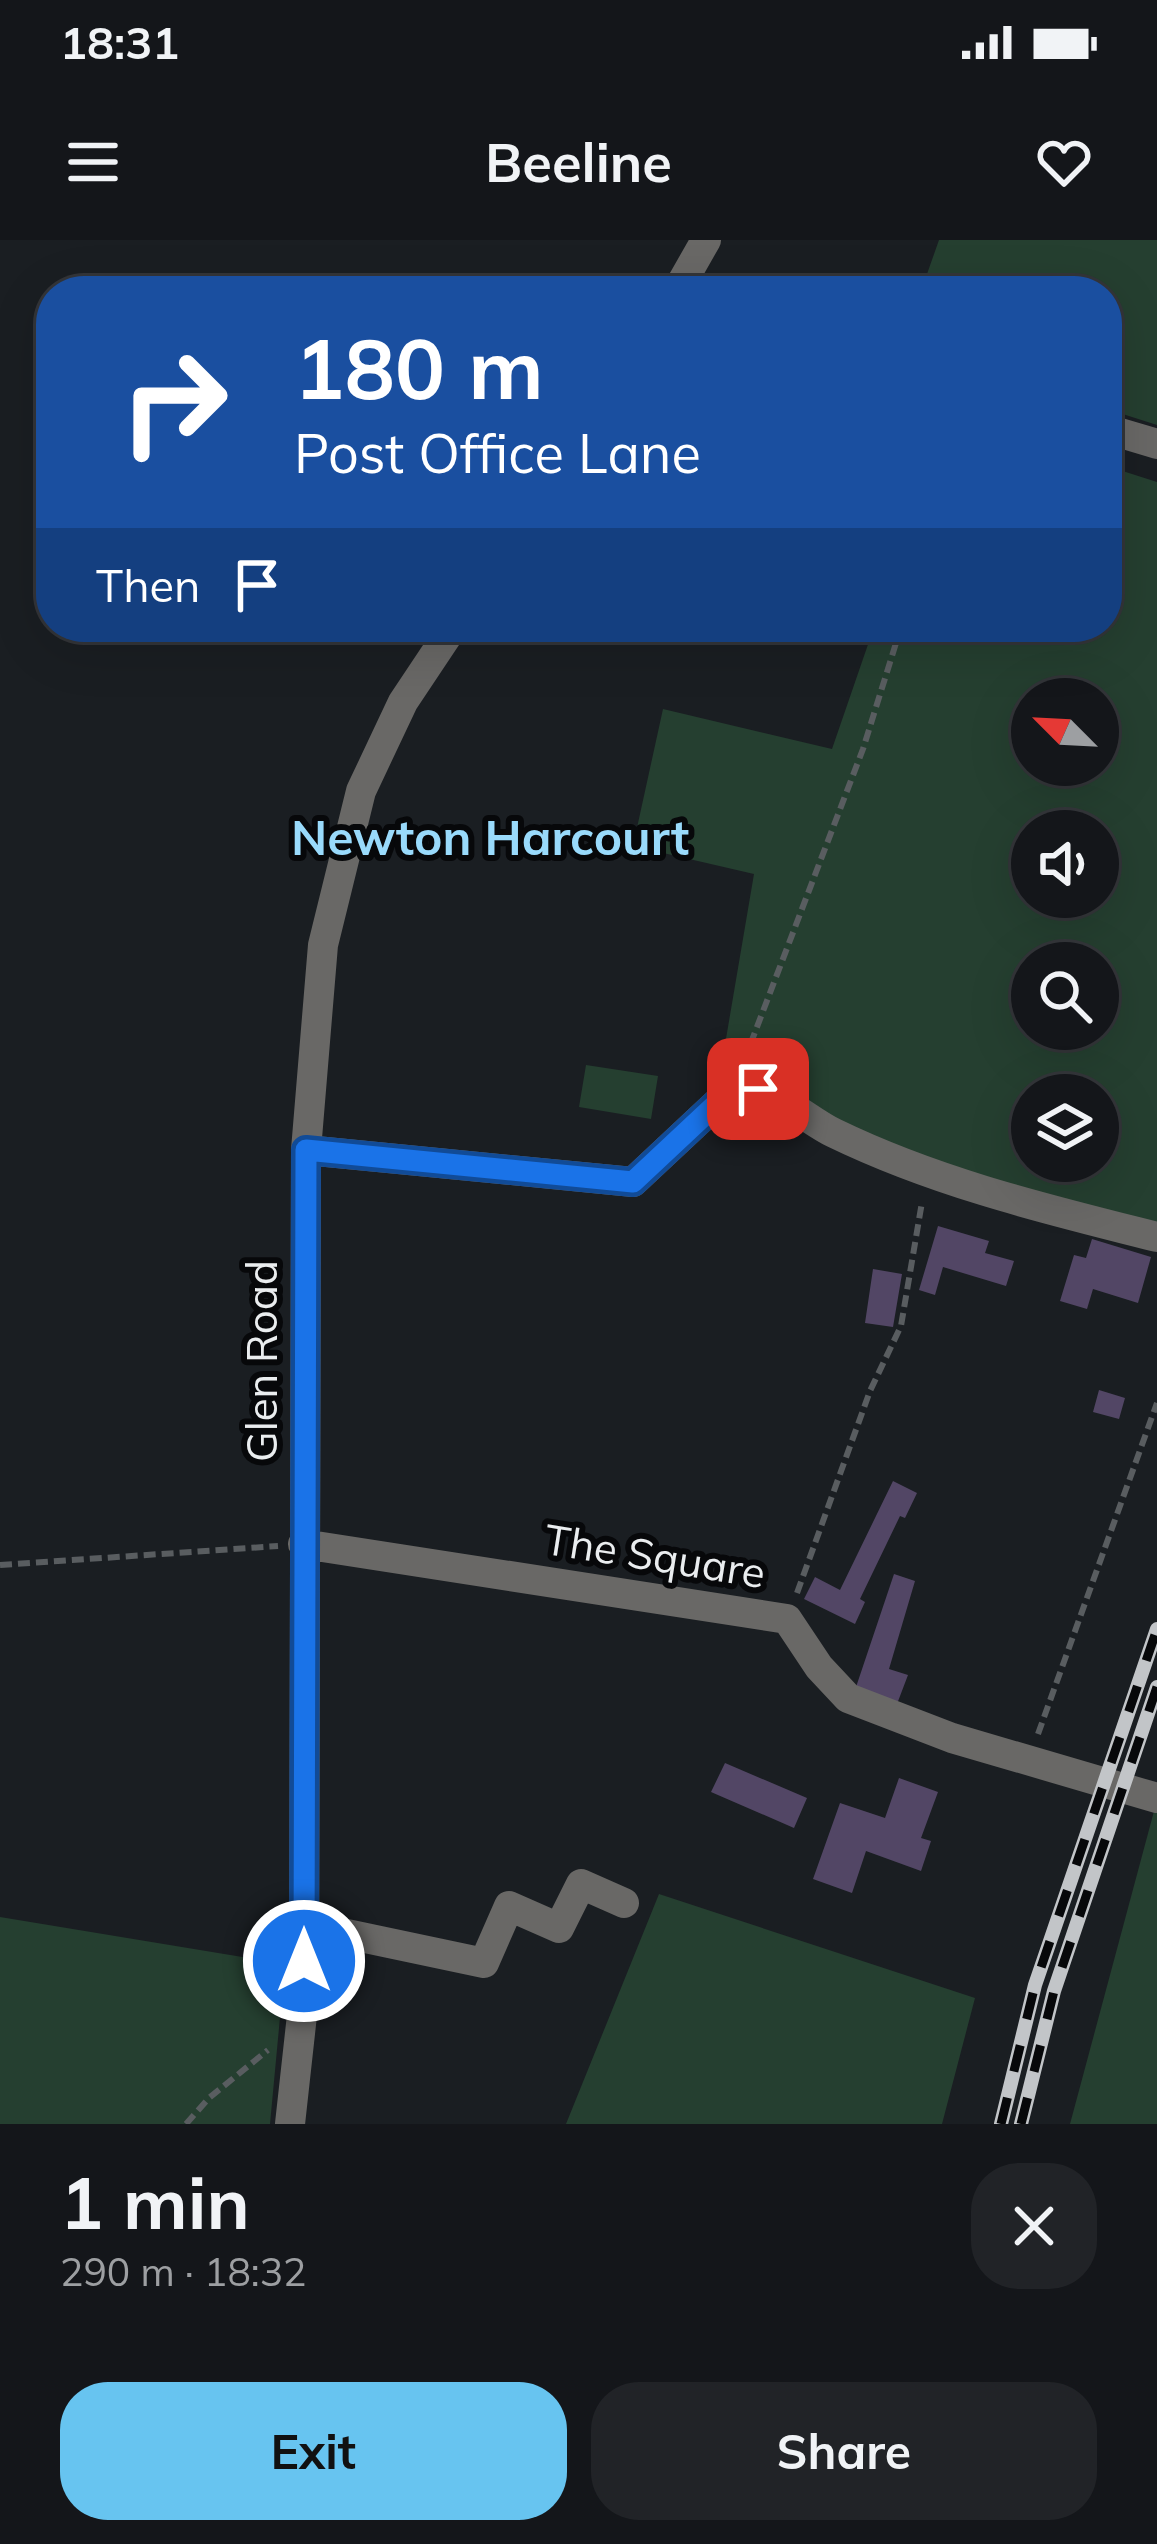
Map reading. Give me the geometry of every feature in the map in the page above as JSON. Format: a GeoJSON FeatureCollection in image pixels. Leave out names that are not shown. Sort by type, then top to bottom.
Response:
{"type":"FeatureCollection","features":[{"type":"Feature","properties":{"kind":"street"},"geometry":{"type":"LineString","coordinates":[[686,276],[706,240]]}},
{"type":"Feature","properties":{"kind":"street"},"geometry":{"type":"LineString","coordinates":[[1122,434],[1157,444]]}},
{"type":"Feature","properties":{"kind":"street","name":"Glen Road"},"geometry":{"type":"LineString","coordinates":[[290,2124],[304,1925],[306,1150],[323,945],[361,791],[403,702],[443,642]]}},
{"type":"Feature","properties":{"kind":"street"},"geometry":{"type":"LineString","coordinates":[[306,1150],[633,1182],[728,1093],[745,1087],[758,1089],[829,1131],[927,1175],[1157,1237]]}},
{"type":"Feature","properties":{"kind":"street","name":"The Square"},"geometry":{"type":"LineString","coordinates":[[303,1544],[788,1619],[819,1667],[848,1697],[952,1738],[1157,1798]]}},
{"type":"Feature","properties":{"kind":"street"},"geometry":{"type":"LineString","coordinates":[[304,1925],[484,1963],[508,1906],[559,1928],[580,1883],[624,1903]]}},
{"type":"Feature","properties":{"kind":"path"},"geometry":{"type":"LineString","coordinates":[[745,1087],[739,1075],[863,749],[896,642]]}},
{"type":"Feature","properties":{"kind":"path"},"geometry":{"type":"LineString","coordinates":[[788,1619],[870,1391],[901,1326],[927,1175]]}},
{"type":"Feature","properties":{"kind":"path"},"geometry":{"type":"LineString","coordinates":[[1039,1763],[1157,1403]]}},
{"type":"Feature","properties":{"kind":"path"},"geometry":{"type":"LineString","coordinates":[[0,1565],[303,1544]]}},
{"type":"Feature","properties":{"kind":"path"},"geometry":{"type":"LineString","coordinates":[[186,2124],[209,2098],[270,2048],[298,2052]]}},
{"type":"Feature","properties":{"kind":"green space"},"geometry":{"type":"Polygon","coordinates":[[[939,240],[1157,240],[1157,425],[1122,414],[1122,276],[926,276],[939,240]]]}},
{"type":"Feature","properties":{"kind":"green space"},"geometry":{"type":"Polygon","coordinates":[[[1122,471],[1157,482],[1157,1233],[922,1157],[720,1074],[754,874],[633,846],[663,709],[832,749],[869,642],[1122,642],[1122,471]]]}},
{"type":"Feature","properties":{"kind":"green space"},"geometry":{"type":"Polygon","coordinates":[[[586,1065],[658,1076],[651,1119],[579,1107],[586,1065]]]}},
{"type":"Feature","properties":{"kind":"green space"},"geometry":{"type":"Polygon","coordinates":[[[1157,1800],[1157,2124],[1070,2124],[1157,1800]]]}},
{"type":"Feature","properties":{"kind":"green space"},"geometry":{"type":"Polygon","coordinates":[[[659,1894],[975,1998],[942,2124],[566,2124],[659,1894]]]}},
{"type":"Feature","properties":{"kind":"green space"},"geometry":{"type":"Polygon","coordinates":[[[0,1917],[285,1964],[270,2124],[0,2124],[0,1917]]]}},
{"type":"Feature","properties":{"kind":"building"},"geometry":{"type":"Polygon","coordinates":[[[938,1226],[989,1241],[985,1253],[1014,1261],[1006,1286],[943,1267],[935,1295],[919,1290],[938,1226]]]}},
{"type":"Feature","properties":{"kind":"building"},"geometry":{"type":"Polygon","coordinates":[[[1092,1239],[1151,1257],[1138,1303],[1093,1289],[1087,1309],[1060,1301],[1074,1255],[1086,1258],[1092,1239]]]}},
{"type":"Feature","properties":{"kind":"building"},"geometry":{"type":"Polygon","coordinates":[[[873,1269],[902,1274],[893,1327],[865,1323],[873,1269]]]}},
{"type":"Feature","properties":{"kind":"building"},"geometry":{"type":"Polygon","coordinates":[[[1099,1390],[1125,1398],[1119,1419],[1093,1412],[1099,1390]]]}},
{"type":"Feature","properties":{"kind":"building"},"geometry":{"type":"Polygon","coordinates":[[[893,1481],[917,1493],[905,1518],[900,1516],[860,1599],[865,1602],[855,1624],[804,1599],[815,1577],[840,1590],[893,1481]]]}},
{"type":"Feature","properties":{"kind":"building"},"geometry":{"type":"Polygon","coordinates":[[[894,1574],[915,1581],[889,1669],[908,1675],[897,1704],[855,1690],[894,1574]]]}},
{"type":"Feature","properties":{"kind":"building"},"geometry":{"type":"Polygon","coordinates":[[[725,1763],[807,1798],[794,1828],[711,1792],[725,1763]]]}},
{"type":"Feature","properties":{"kind":"building"},"geometry":{"type":"Polygon","coordinates":[[[899,1778],[938,1792],[921,1838],[931,1841],[921,1871],[866,1851],[852,1893],[813,1879],[840,1803],[885,1818],[899,1778]]]}},
{"type":"Feature","properties":{"kind":"railway"},"geometry":{"type":"LineString","coordinates":[[1001,2124],[1035,1985],[1157,1629]]}},
{"type":"Feature","properties":{"kind":"railway"},"geometry":{"type":"LineString","coordinates":[[1021,2124],[1054,1991],[1157,1687]]}},
{"type":"Feature","properties":{"kind":"district","name":"Newton Harcourt"},"geometry":{"type":"Point","coordinates":[490,838]}},
{"type":"Feature","properties":{"kind":"route"},"geometry":{"type":"LineString","coordinates":[[304,1961],[306,1150],[633,1182],[728,1093],[745,1087],[758,1089]]}}]}
